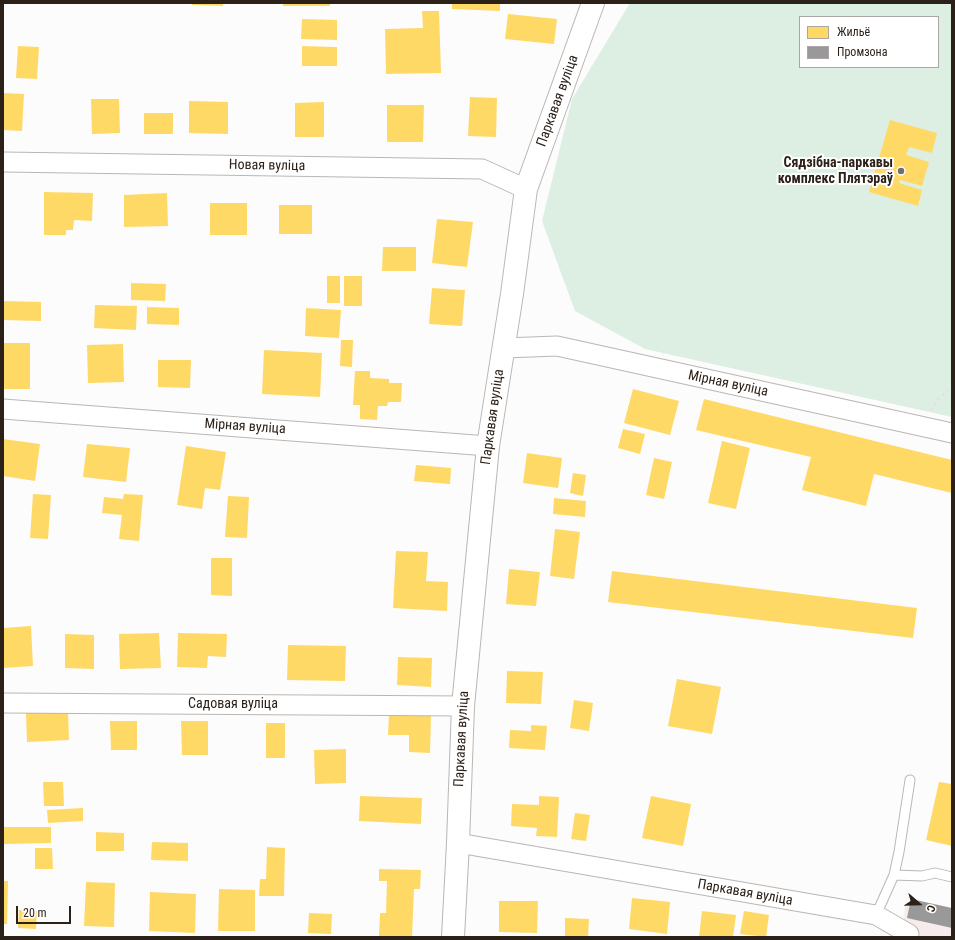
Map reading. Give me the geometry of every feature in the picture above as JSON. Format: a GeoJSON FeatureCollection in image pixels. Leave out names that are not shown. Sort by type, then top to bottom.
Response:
{"type":"FeatureCollection","features":[{"type":"Feature","properties":{"kind":"street","name":"Паркавая вуліца"},"geometry":{"type":"LineString","coordinates":[[454,937],[463,706],[488,446],[512,294],[526,189],[593,3]]}},
{"type":"Feature","properties":{"kind":"street","name":"Новая вуліца"},"geometry":{"type":"LineString","coordinates":[[3,162],[482,169],[526,189]]}},
{"type":"Feature","properties":{"kind":"street","name":"Мірная вуліца"},"geometry":{"type":"LineString","coordinates":[[504,348],[557,346],[952,433]]}},
{"type":"Feature","properties":{"kind":"street","name":"Мірная вуліца"},"geometry":{"type":"LineString","coordinates":[[3,409],[488,446]]}},
{"type":"Feature","properties":{"kind":"street","name":"Садовая вуліца"},"geometry":{"type":"LineString","coordinates":[[3,703],[463,706]]}},
{"type":"Feature","properties":{"kind":"street","name":"Паркавая вуліца"},"geometry":{"type":"LineString","coordinates":[[458,843],[876,915],[910,936]]}},
{"type":"Feature","properties":{"kind":"lane"},"geometry":{"type":"LineString","coordinates":[[876,915],[894,875],[910,780]]}},
{"type":"Feature","properties":{"kind":"lane"},"geometry":{"type":"LineString","coordinates":[[894,875],[922,876],[935,873],[952,877]]}},
{"type":"Feature","properties":{"kind":"path"},"geometry":{"type":"LineString","coordinates":[[921,426],[938,399],[952,387]]}},
{"type":"Feature","properties":{"kind":"shaded area"},"geometry":{"type":"Polygon","coordinates":[[[905,904],[952,911],[952,937],[903,937],[905,904]]]}},
{"type":"Feature","properties":{"kind":"green space","name":"Сядзібна-паркавы комплекс Плятэраў"},"geometry":{"type":"Polygon","coordinates":[[[630,3],[952,3],[952,417],[645,349],[575,311],[542,221],[572,99],[630,3]]]}},
{"type":"Feature","properties":{"kind":"building: Жильё"},"geometry":{"type":"Polygon","coordinates":[[[192,3],[223,3],[223,6],[192,5],[192,3]]]}},
{"type":"Feature","properties":{"kind":"building: Жильё"},"geometry":{"type":"Polygon","coordinates":[[[283,3],[330,3],[330,6],[283,6],[283,3]]]}},
{"type":"Feature","properties":{"kind":"building: Жильё"},"geometry":{"type":"Polygon","coordinates":[[[452,3],[500,3],[500,11],[452,9],[452,3]]]}},
{"type":"Feature","properties":{"kind":"building: Жильё"},"geometry":{"type":"Polygon","coordinates":[[[422,11],[439,11],[441,73],[386,74],[385,29],[423,28],[422,11]]]}},
{"type":"Feature","properties":{"kind":"building: Жильё"},"geometry":{"type":"Polygon","coordinates":[[[508,14],[557,19],[554,44],[505,39],[508,14]]]}},
{"type":"Feature","properties":{"kind":"building: Жильё"},"geometry":{"type":"Polygon","coordinates":[[[302,19],[337,20],[337,40],[301,39],[302,19]]]}},
{"type":"Feature","properties":{"kind":"building: Жильё"},"geometry":{"type":"Polygon","coordinates":[[[18,46],[39,47],[37,79],[16,78],[18,46]]]}},
{"type":"Feature","properties":{"kind":"building: Жильё"},"geometry":{"type":"Polygon","coordinates":[[[302,46],[337,47],[337,66],[302,66],[302,46]]]}},
{"type":"Feature","properties":{"kind":"building: Жильё"},"geometry":{"type":"Polygon","coordinates":[[[3,93],[24,94],[22,131],[3,130],[3,93]]]}},
{"type":"Feature","properties":{"kind":"building: Жильё"},"geometry":{"type":"Polygon","coordinates":[[[470,97],[497,98],[496,137],[468,136],[470,97]]]}},
{"type":"Feature","properties":{"kind":"building: Жильё"},"geometry":{"type":"Polygon","coordinates":[[[91,99],[119,99],[120,133],[92,134],[91,99]]]}},
{"type":"Feature","properties":{"kind":"building: Жильё"},"geometry":{"type":"Polygon","coordinates":[[[189,101],[228,102],[228,134],[189,133],[189,101]]]}},
{"type":"Feature","properties":{"kind":"building: Жильё"},"geometry":{"type":"Polygon","coordinates":[[[324,102],[324,137],[295,137],[295,103],[324,102]]]}},
{"type":"Feature","properties":{"kind":"building: Жильё"},"geometry":{"type":"Polygon","coordinates":[[[387,105],[424,105],[423,142],[387,142],[387,105]]]}},
{"type":"Feature","properties":{"kind":"building: Жильё"},"geometry":{"type":"Polygon","coordinates":[[[144,113],[173,113],[173,134],[144,134],[144,113]]]}},
{"type":"Feature","properties":{"kind":"building: Жильё","name":"Сядзібна-паркавы комплекс Плятэраў"},"geometry":{"type":"Polygon","coordinates":[[[890,120],[937,133],[932,153],[909,147],[906,155],[929,162],[922,186],[900,180],[899,183],[922,190],[918,206],[869,192],[890,120]]]}},
{"type":"Feature","properties":{"kind":"building: Жильё"},"geometry":{"type":"Polygon","coordinates":[[[44,192],[93,193],[92,221],[74,220],[73,230],[66,230],[66,235],[44,235],[44,192]]]}},
{"type":"Feature","properties":{"kind":"building: Жильё"},"geometry":{"type":"Polygon","coordinates":[[[167,193],[168,226],[124,227],[124,195],[167,193]]]}},
{"type":"Feature","properties":{"kind":"building: Жильё"},"geometry":{"type":"Polygon","coordinates":[[[210,203],[247,203],[247,235],[210,235],[210,203]]]}},
{"type":"Feature","properties":{"kind":"building: Жильё"},"geometry":{"type":"Polygon","coordinates":[[[279,205],[312,205],[312,234],[279,234],[279,205]]]}},
{"type":"Feature","properties":{"kind":"building: Жильё"},"geometry":{"type":"Polygon","coordinates":[[[437,219],[473,222],[467,267],[432,263],[437,219]]]}},
{"type":"Feature","properties":{"kind":"building: Жильё"},"geometry":{"type":"Polygon","coordinates":[[[383,247],[416,247],[416,271],[382,271],[383,247]]]}},
{"type":"Feature","properties":{"kind":"building: Жильё"},"geometry":{"type":"Polygon","coordinates":[[[327,276],[340,276],[340,303],[327,303],[327,276]]]}},
{"type":"Feature","properties":{"kind":"building: Жильё"},"geometry":{"type":"Polygon","coordinates":[[[344,276],[362,276],[362,306],[344,306],[344,276]]]}},
{"type":"Feature","properties":{"kind":"building: Жильё"},"geometry":{"type":"Polygon","coordinates":[[[131,283],[166,284],[165,301],[131,300],[131,283]]]}},
{"type":"Feature","properties":{"kind":"building: Жильё"},"geometry":{"type":"Polygon","coordinates":[[[432,288],[465,290],[462,326],[429,324],[432,288]]]}},
{"type":"Feature","properties":{"kind":"building: Жильё"},"geometry":{"type":"Polygon","coordinates":[[[3,301],[41,302],[41,321],[3,320],[3,301]]]}},
{"type":"Feature","properties":{"kind":"building: Жильё"},"geometry":{"type":"Polygon","coordinates":[[[95,305],[137,306],[136,330],[94,328],[95,305]]]}},
{"type":"Feature","properties":{"kind":"building: Жильё"},"geometry":{"type":"Polygon","coordinates":[[[147,307],[179,308],[179,325],[147,324],[147,307]]]}},
{"type":"Feature","properties":{"kind":"building: Жильё"},"geometry":{"type":"Polygon","coordinates":[[[306,308],[341,310],[339,338],[305,336],[306,308]]]}},
{"type":"Feature","properties":{"kind":"building: Жильё"},"geometry":{"type":"Polygon","coordinates":[[[341,340],[353,340],[352,367],[340,366],[341,340]]]}},
{"type":"Feature","properties":{"kind":"building: Жильё"},"geometry":{"type":"Polygon","coordinates":[[[3,343],[30,343],[30,389],[3,389],[3,343]]]}},
{"type":"Feature","properties":{"kind":"building: Жильё"},"geometry":{"type":"Polygon","coordinates":[[[123,344],[124,382],[88,383],[87,345],[123,344]]]}},
{"type":"Feature","properties":{"kind":"building: Жильё"},"geometry":{"type":"Polygon","coordinates":[[[264,350],[322,353],[320,397],[262,394],[264,350]]]}},
{"type":"Feature","properties":{"kind":"building: Жильё"},"geometry":{"type":"Polygon","coordinates":[[[158,360],[191,360],[190,388],[158,387],[158,360]]]}},
{"type":"Feature","properties":{"kind":"building: Жильё"},"geometry":{"type":"Polygon","coordinates":[[[355,371],[370,371],[370,378],[389,379],[389,383],[402,383],[401,402],[388,402],[387,406],[378,406],[377,420],[360,419],[360,405],[353,405],[355,371]]]}},
{"type":"Feature","properties":{"kind":"building: Жильё"},"geometry":{"type":"Polygon","coordinates":[[[633,389],[679,401],[670,435],[624,423],[633,389]]]}},
{"type":"Feature","properties":{"kind":"building: Жильё"},"geometry":{"type":"Polygon","coordinates":[[[704,399],[952,460],[952,493],[874,474],[866,506],[802,490],[811,457],[696,430],[704,399]]]}},
{"type":"Feature","properties":{"kind":"building: Жильё"},"geometry":{"type":"Polygon","coordinates":[[[623,429],[645,434],[640,454],[618,448],[623,429]]]}},
{"type":"Feature","properties":{"kind":"building: Жильё"},"geometry":{"type":"Polygon","coordinates":[[[3,439],[40,444],[35,481],[3,476],[3,439]]]}},
{"type":"Feature","properties":{"kind":"building: Жильё"},"geometry":{"type":"Polygon","coordinates":[[[722,441],[750,448],[736,509],[708,503],[722,441]]]}},
{"type":"Feature","properties":{"kind":"building: Жильё"},"geometry":{"type":"Polygon","coordinates":[[[87,444],[130,448],[126,482],[83,477],[87,444]]]}},
{"type":"Feature","properties":{"kind":"building: Жильё"},"geometry":{"type":"Polygon","coordinates":[[[186,446],[226,452],[220,490],[205,488],[202,509],[177,505],[186,446]]]}},
{"type":"Feature","properties":{"kind":"building: Жильё"},"geometry":{"type":"Polygon","coordinates":[[[527,453],[562,458],[558,488],[523,483],[527,453]]]}},
{"type":"Feature","properties":{"kind":"building: Жильё"},"geometry":{"type":"Polygon","coordinates":[[[654,458],[672,462],[664,499],[646,495],[654,458]]]}},
{"type":"Feature","properties":{"kind":"building: Жильё"},"geometry":{"type":"Polygon","coordinates":[[[416,465],[451,468],[450,484],[414,481],[416,465]]]}},
{"type":"Feature","properties":{"kind":"building: Жильё"},"geometry":{"type":"Polygon","coordinates":[[[573,473],[586,475],[583,496],[570,493],[573,473]]]}},
{"type":"Feature","properties":{"kind":"building: Жильё"},"geometry":{"type":"Polygon","coordinates":[[[33,494],[51,495],[48,539],[30,538],[33,494]]]}},
{"type":"Feature","properties":{"kind":"building: Жильё"},"geometry":{"type":"Polygon","coordinates":[[[124,494],[143,495],[139,541],[119,539],[122,515],[102,513],[104,497],[123,499],[124,494]]]}},
{"type":"Feature","properties":{"kind":"building: Жильё"},"geometry":{"type":"Polygon","coordinates":[[[228,496],[249,497],[247,538],[225,537],[228,496]]]}},
{"type":"Feature","properties":{"kind":"building: Жильё"},"geometry":{"type":"Polygon","coordinates":[[[554,498],[586,501],[585,517],[553,514],[554,498]]]}},
{"type":"Feature","properties":{"kind":"building: Жильё"},"geometry":{"type":"Polygon","coordinates":[[[555,529],[580,532],[574,579],[550,576],[555,529]]]}},
{"type":"Feature","properties":{"kind":"building: Жильё"},"geometry":{"type":"Polygon","coordinates":[[[396,551],[428,552],[426,581],[448,582],[447,611],[393,608],[396,551]]]}},
{"type":"Feature","properties":{"kind":"building: Жильё"},"geometry":{"type":"Polygon","coordinates":[[[211,558],[232,558],[232,596],[211,595],[211,558]]]}},
{"type":"Feature","properties":{"kind":"building: Жильё"},"geometry":{"type":"Polygon","coordinates":[[[509,569],[540,572],[536,606],[506,604],[509,569]]]}},
{"type":"Feature","properties":{"kind":"building: Жильё"},"geometry":{"type":"Polygon","coordinates":[[[612,571],[917,608],[913,638],[608,602],[612,571]]]}},
{"type":"Feature","properties":{"kind":"building: Жильё"},"geometry":{"type":"Polygon","coordinates":[[[31,626],[33,666],[3,668],[3,628],[31,626]]]}},
{"type":"Feature","properties":{"kind":"building: Жильё"},"geometry":{"type":"Polygon","coordinates":[[[159,633],[161,668],[120,669],[119,634],[159,633]]]}},
{"type":"Feature","properties":{"kind":"building: Жильё"},"geometry":{"type":"Polygon","coordinates":[[[178,633],[227,634],[226,657],[208,656],[207,668],[177,667],[178,633]]]}},
{"type":"Feature","properties":{"kind":"building: Жильё"},"geometry":{"type":"Polygon","coordinates":[[[65,634],[94,635],[94,669],[65,668],[65,634]]]}},
{"type":"Feature","properties":{"kind":"building: Жильё"},"geometry":{"type":"Polygon","coordinates":[[[288,645],[346,646],[345,681],[287,680],[288,645]]]}},
{"type":"Feature","properties":{"kind":"building: Жильё"},"geometry":{"type":"Polygon","coordinates":[[[398,657],[432,658],[431,687],[397,685],[398,657]]]}},
{"type":"Feature","properties":{"kind":"building: Жильё"},"geometry":{"type":"Polygon","coordinates":[[[507,671],[543,672],[541,704],[506,703],[507,671]]]}},
{"type":"Feature","properties":{"kind":"building: Жильё"},"geometry":{"type":"Polygon","coordinates":[[[677,679],[721,687],[712,734],[668,726],[677,679]]]}},
{"type":"Feature","properties":{"kind":"building: Жильё"},"geometry":{"type":"Polygon","coordinates":[[[574,700],[593,703],[589,731],[570,728],[574,700]]]}},
{"type":"Feature","properties":{"kind":"building: Жильё"},"geometry":{"type":"Polygon","coordinates":[[[68,711],[69,740],[27,742],[26,713],[68,711]]]}},
{"type":"Feature","properties":{"kind":"building: Жильё"},"geometry":{"type":"Polygon","coordinates":[[[389,714],[431,715],[430,753],[409,752],[409,735],[388,735],[389,714]]]}},
{"type":"Feature","properties":{"kind":"building: Жильё"},"geometry":{"type":"Polygon","coordinates":[[[110,721],[137,721],[137,750],[111,750],[110,721]]]}},
{"type":"Feature","properties":{"kind":"building: Жильё"},"geometry":{"type":"Polygon","coordinates":[[[181,721],[208,721],[208,755],[182,755],[181,721]]]}},
{"type":"Feature","properties":{"kind":"building: Жильё"},"geometry":{"type":"Polygon","coordinates":[[[266,723],[285,723],[285,758],[266,758],[266,723]]]}},
{"type":"Feature","properties":{"kind":"building: Жильё"},"geometry":{"type":"Polygon","coordinates":[[[531,725],[547,726],[545,750],[509,748],[510,730],[531,731],[531,725]]]}},
{"type":"Feature","properties":{"kind":"building: Жильё"},"geometry":{"type":"Polygon","coordinates":[[[346,749],[346,783],[315,784],[314,750],[346,749]]]}},
{"type":"Feature","properties":{"kind":"building: Жильё"},"geometry":{"type":"Polygon","coordinates":[[[43,782],[63,782],[64,806],[44,806],[43,782]]]}},
{"type":"Feature","properties":{"kind":"building: Жильё"},"geometry":{"type":"Polygon","coordinates":[[[939,782],[952,784],[952,846],[926,840],[939,782]]]}},
{"type":"Feature","properties":{"kind":"building: Жильё"},"geometry":{"type":"Polygon","coordinates":[[[360,796],[422,798],[421,824],[359,821],[360,796]]]}},
{"type":"Feature","properties":{"kind":"building: Жильё"},"geometry":{"type":"Polygon","coordinates":[[[539,796],[559,797],[557,837],[536,836],[537,828],[511,826],[512,804],[539,805],[539,796]]]}},
{"type":"Feature","properties":{"kind":"building: Жильё"},"geometry":{"type":"Polygon","coordinates":[[[651,796],[691,804],[683,846],[642,838],[651,796]]]}},
{"type":"Feature","properties":{"kind":"building: Жильё"},"geometry":{"type":"Polygon","coordinates":[[[83,808],[83,821],[48,823],[47,810],[83,808]]]}},
{"type":"Feature","properties":{"kind":"building: Жильё"},"geometry":{"type":"Polygon","coordinates":[[[575,813],[590,815],[586,841],[571,839],[575,813]]]}},
{"type":"Feature","properties":{"kind":"building: Жильё"},"geometry":{"type":"Polygon","coordinates":[[[3,827],[51,827],[51,843],[3,844],[3,827]]]}},
{"type":"Feature","properties":{"kind":"building: Жильё"},"geometry":{"type":"Polygon","coordinates":[[[96,832],[124,833],[124,851],[96,851],[96,832]]]}},
{"type":"Feature","properties":{"kind":"building: Жильё"},"geometry":{"type":"Polygon","coordinates":[[[152,842],[188,843],[188,861],[151,860],[152,842]]]}},
{"type":"Feature","properties":{"kind":"building: Жильё"},"geometry":{"type":"Polygon","coordinates":[[[267,847],[285,848],[284,896],[259,896],[260,879],[266,879],[267,847]]]}},
{"type":"Feature","properties":{"kind":"building: Жильё"},"geometry":{"type":"Polygon","coordinates":[[[35,848],[52,848],[53,869],[35,869],[35,848]]]}},
{"type":"Feature","properties":{"kind":"building: Жильё"},"geometry":{"type":"Polygon","coordinates":[[[379,869],[421,870],[420,889],[414,889],[412,937],[379,936],[380,913],[386,913],[387,881],[379,881],[379,869]]]}},
{"type":"Feature","properties":{"kind":"building: Жильё"},"geometry":{"type":"Polygon","coordinates":[[[3,881],[8,881],[7,924],[3,924],[3,881]]]}},
{"type":"Feature","properties":{"kind":"building: Жильё"},"geometry":{"type":"Polygon","coordinates":[[[86,882],[115,883],[114,927],[84,926],[86,882]]]}},
{"type":"Feature","properties":{"kind":"building: Жильё"},"geometry":{"type":"Polygon","coordinates":[[[219,889],[255,890],[255,931],[218,931],[219,889]]]}},
{"type":"Feature","properties":{"kind":"building: Жильё"},"geometry":{"type":"Polygon","coordinates":[[[150,892],[196,894],[195,933],[149,931],[150,892]]]}},
{"type":"Feature","properties":{"kind":"building: Жильё"},"geometry":{"type":"Polygon","coordinates":[[[632,898],[670,902],[667,934],[629,929],[632,898]]]}},
{"type":"Feature","properties":{"kind":"building: Жильё"},"geometry":{"type":"Polygon","coordinates":[[[499,901],[538,901],[537,933],[499,932],[499,901]]]}},
{"type":"Feature","properties":{"kind":"building: Жильё"},"geometry":{"type":"Polygon","coordinates":[[[19,910],[37,911],[36,929],[18,928],[19,910]]]}},
{"type":"Feature","properties":{"kind":"building: Жильё"},"geometry":{"type":"Polygon","coordinates":[[[702,911],[736,915],[733,937],[699,937],[702,911]]]}},
{"type":"Feature","properties":{"kind":"building: Жильё"},"geometry":{"type":"Polygon","coordinates":[[[744,911],[769,915],[766,937],[740,934],[744,911]]]}},
{"type":"Feature","properties":{"kind":"building: Жильё"},"geometry":{"type":"Polygon","coordinates":[[[309,913],[332,914],[331,934],[308,933],[309,913]]]}},
{"type":"Feature","properties":{"kind":"building: Жильё"},"geometry":{"type":"Polygon","coordinates":[[[565,918],[589,919],[588,937],[565,937],[565,918]]]}},
{"type":"Feature","properties":{"kind":"building: Промзона"},"geometry":{"type":"Polygon","coordinates":[[[911,899],[952,908],[952,928],[907,918],[911,899]]]}},
{"type":"Feature","properties":{"kind":"place","name":"Сядзібна-паркавы комплекс Плятэраў"},"geometry":{"type":"Point","coordinates":[901,171]}}]}
